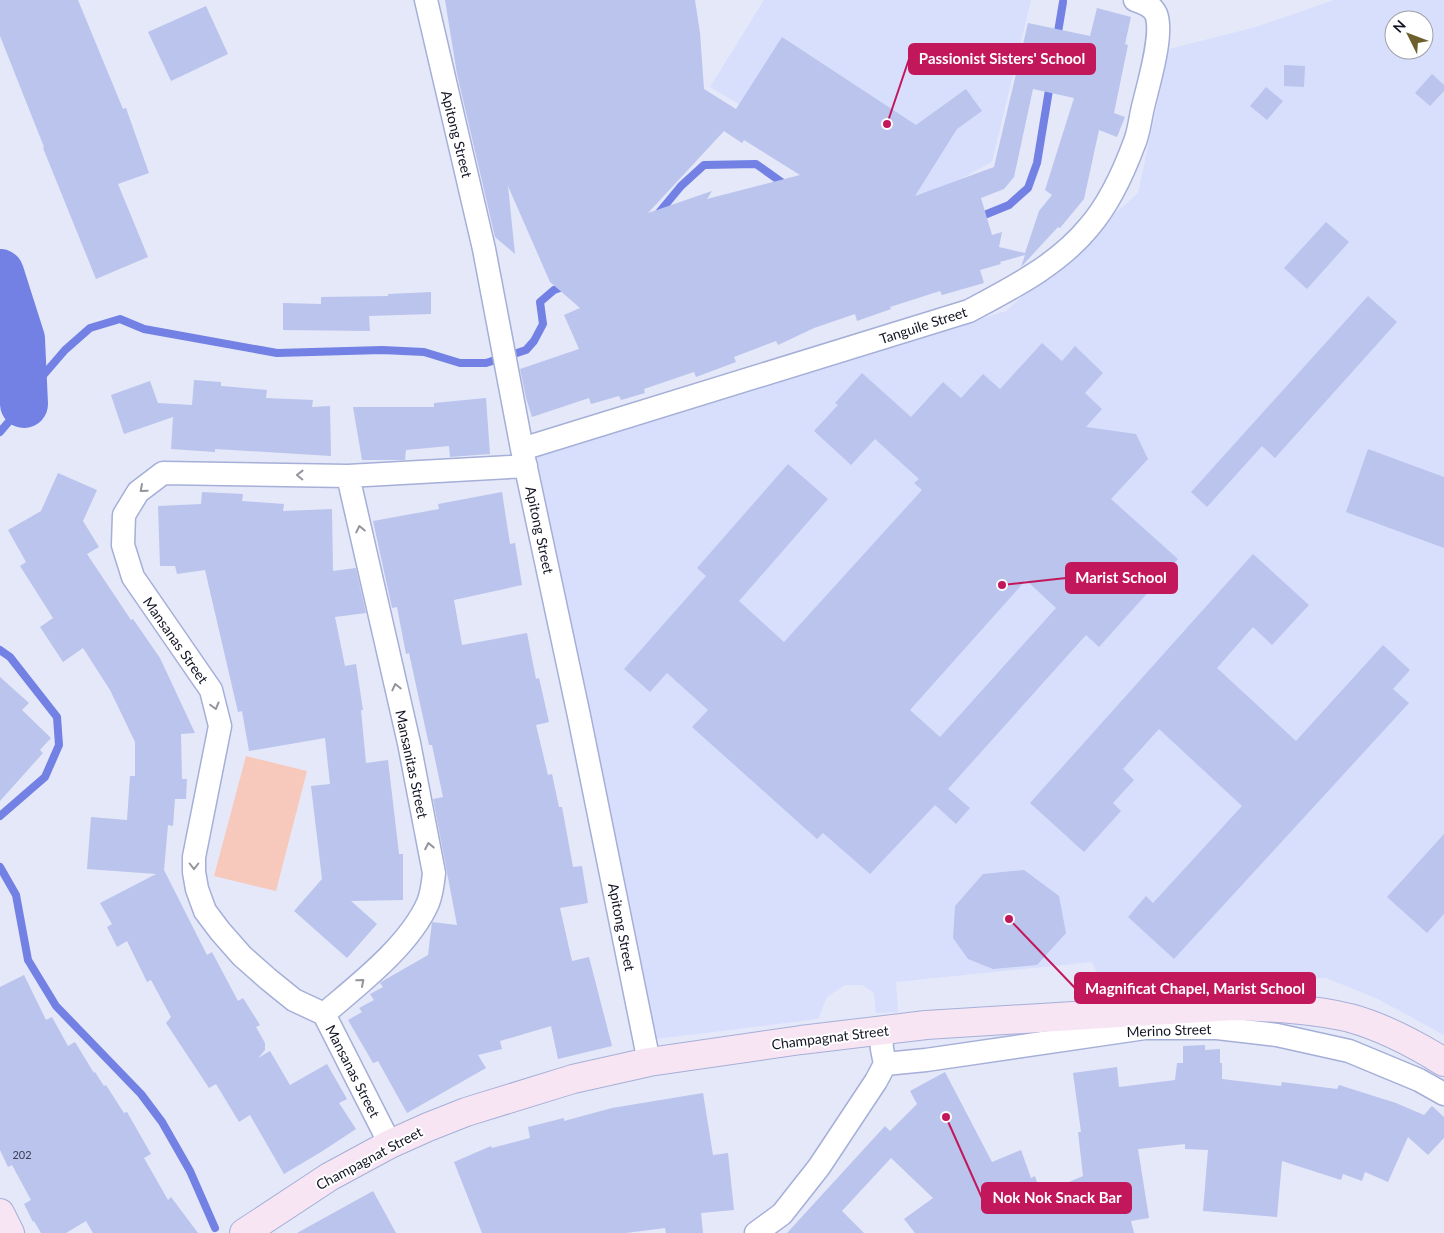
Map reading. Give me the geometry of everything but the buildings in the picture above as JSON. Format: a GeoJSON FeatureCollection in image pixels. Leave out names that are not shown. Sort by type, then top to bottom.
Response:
{"type":"FeatureCollection","features":[{"type":"Feature","properties":{"kind":"street","name":"Apitong Street"},"geometry":{"type":"LineString","coordinates":[[426,0],[484,249],[524,458],[649,1062]]}},
{"type":"Feature","properties":{"kind":"street","name":"Tanguile Street"},"geometry":{"type":"LineString","coordinates":[[524,458],[969,311],[1006,291],[1055,260],[1090,227],[1116,186],[1135,142],[1158,30],[1156,15],[1152,8],[1135,0]]}},
{"type":"Feature","properties":{"kind":"street","name":"Mansanas Street"},"geometry":{"type":"LineString","coordinates":[[390,1144],[324,1014],[294,1000],[268,979],[242,956],[205,911],[197,889],[194,857],[220,726],[211,690],[133,577],[123,545],[124,515],[138,492],[163,474],[348,476],[524,458]]}},
{"type":"Feature","properties":{"kind":"street","name":"Mansanitas Street"},"geometry":{"type":"LineString","coordinates":[[324,1014],[374,971],[413,929],[428,903],[434,873],[409,743],[348,476]]}},
{"type":"Feature","properties":{"kind":"street","name":"Champagnat Street"},"geometry":{"type":"LineString","coordinates":[[244,1233],[329,1177],[390,1144],[458,1115],[573,1079],[649,1062],[802,1040],[926,1025],[1033,1017],[1200,1007],[1272,1007],[1350,1019],[1394,1035],[1444,1062]]}},
{"type":"Feature","properties":{"kind":"street","name":"Merino Street"},"geometry":{"type":"LineString","coordinates":[[885,1064],[926,1060],[1145,1028],[1217,1028],[1277,1035],[1349,1051],[1419,1080],[1444,1094]]}},
{"type":"Feature","properties":{"kind":"street"},"geometry":{"type":"LineString","coordinates":[[756,1233],[782,1214],[819,1167],[876,1081],[885,1064],[881,1031]]}},
{"type":"Feature","properties":{"kind":"street"},"geometry":{"type":"LineString","coordinates":[[0,1213],[10,1233]]}},
{"type":"Feature","properties":{"kind":"shaded area"},"geometry":{"type":"Polygon","coordinates":[[[764,0],[1031,0],[992,162],[910,206],[710,87],[764,0]]]}},
{"type":"Feature","properties":{"kind":"shaded area"},"geometry":{"type":"Polygon","coordinates":[[[1334,0],[1444,0],[1444,1035],[1378,999],[1326,978],[1101,983],[1092,962],[896,982],[898,1012],[876,1013],[874,993],[862,985],[845,985],[827,997],[818,1019],[656,1039],[533,457],[1006,311],[1138,193],[1169,49],[1256,27],[1334,0]]]}},
{"type":"Feature","properties":{"kind":"shaded area"},"geometry":{"type":"Polygon","coordinates":[[[246,756],[307,771],[276,891],[214,876],[246,756]]]}},
{"type":"Feature","properties":{"kind":"waterway"},"geometry":{"type":"LineString","coordinates":[[1057,38],[1063,2]]}},
{"type":"Feature","properties":{"kind":"waterway"},"geometry":{"type":"LineString","coordinates":[[977,218],[1009,205],[1028,188],[1037,163],[1050,84]]}},
{"type":"Feature","properties":{"kind":"waterway"},"geometry":{"type":"LineString","coordinates":[[657,215],[681,186],[704,165],[756,164],[787,186]]}},
{"type":"Feature","properties":{"kind":"waterway"},"geometry":{"type":"LineString","coordinates":[[0,273],[21,339],[24,404]]}},
{"type":"Feature","properties":{"kind":"waterway"},"geometry":{"type":"LineString","coordinates":[[0,432],[24,404],[40,379],[65,350],[90,328],[120,319],[144,329],[277,353],[382,350],[424,352],[460,363],[486,363],[526,350],[534,341],[543,324],[540,302],[554,290],[566,286]]}},
{"type":"Feature","properties":{"kind":"waterway"},"geometry":{"type":"LineString","coordinates":[[0,650],[10,657],[57,717],[59,745],[45,777],[0,816]]}},
{"type":"Feature","properties":{"kind":"waterway"},"geometry":{"type":"LineString","coordinates":[[0,867],[16,895],[28,960],[56,1006],[141,1094],[162,1122],[190,1171],[215,1228]]}},
{"type":"Feature","properties":{"kind":"place","name":"Passionist Sisters' School"},"geometry":{"type":"Point","coordinates":[887,124]}},
{"type":"Feature","properties":{"kind":"place","name":"Marist School"},"geometry":{"type":"Point","coordinates":[1002,585]}},
{"type":"Feature","properties":{"kind":"place","name":"Magnificat Chapel, Marist School"},"geometry":{"type":"Point","coordinates":[1009,919]}},
{"type":"Feature","properties":{"kind":"place","name":"Nok Nok Snack Bar"},"geometry":{"type":"Point","coordinates":[946,1117]}}]}
